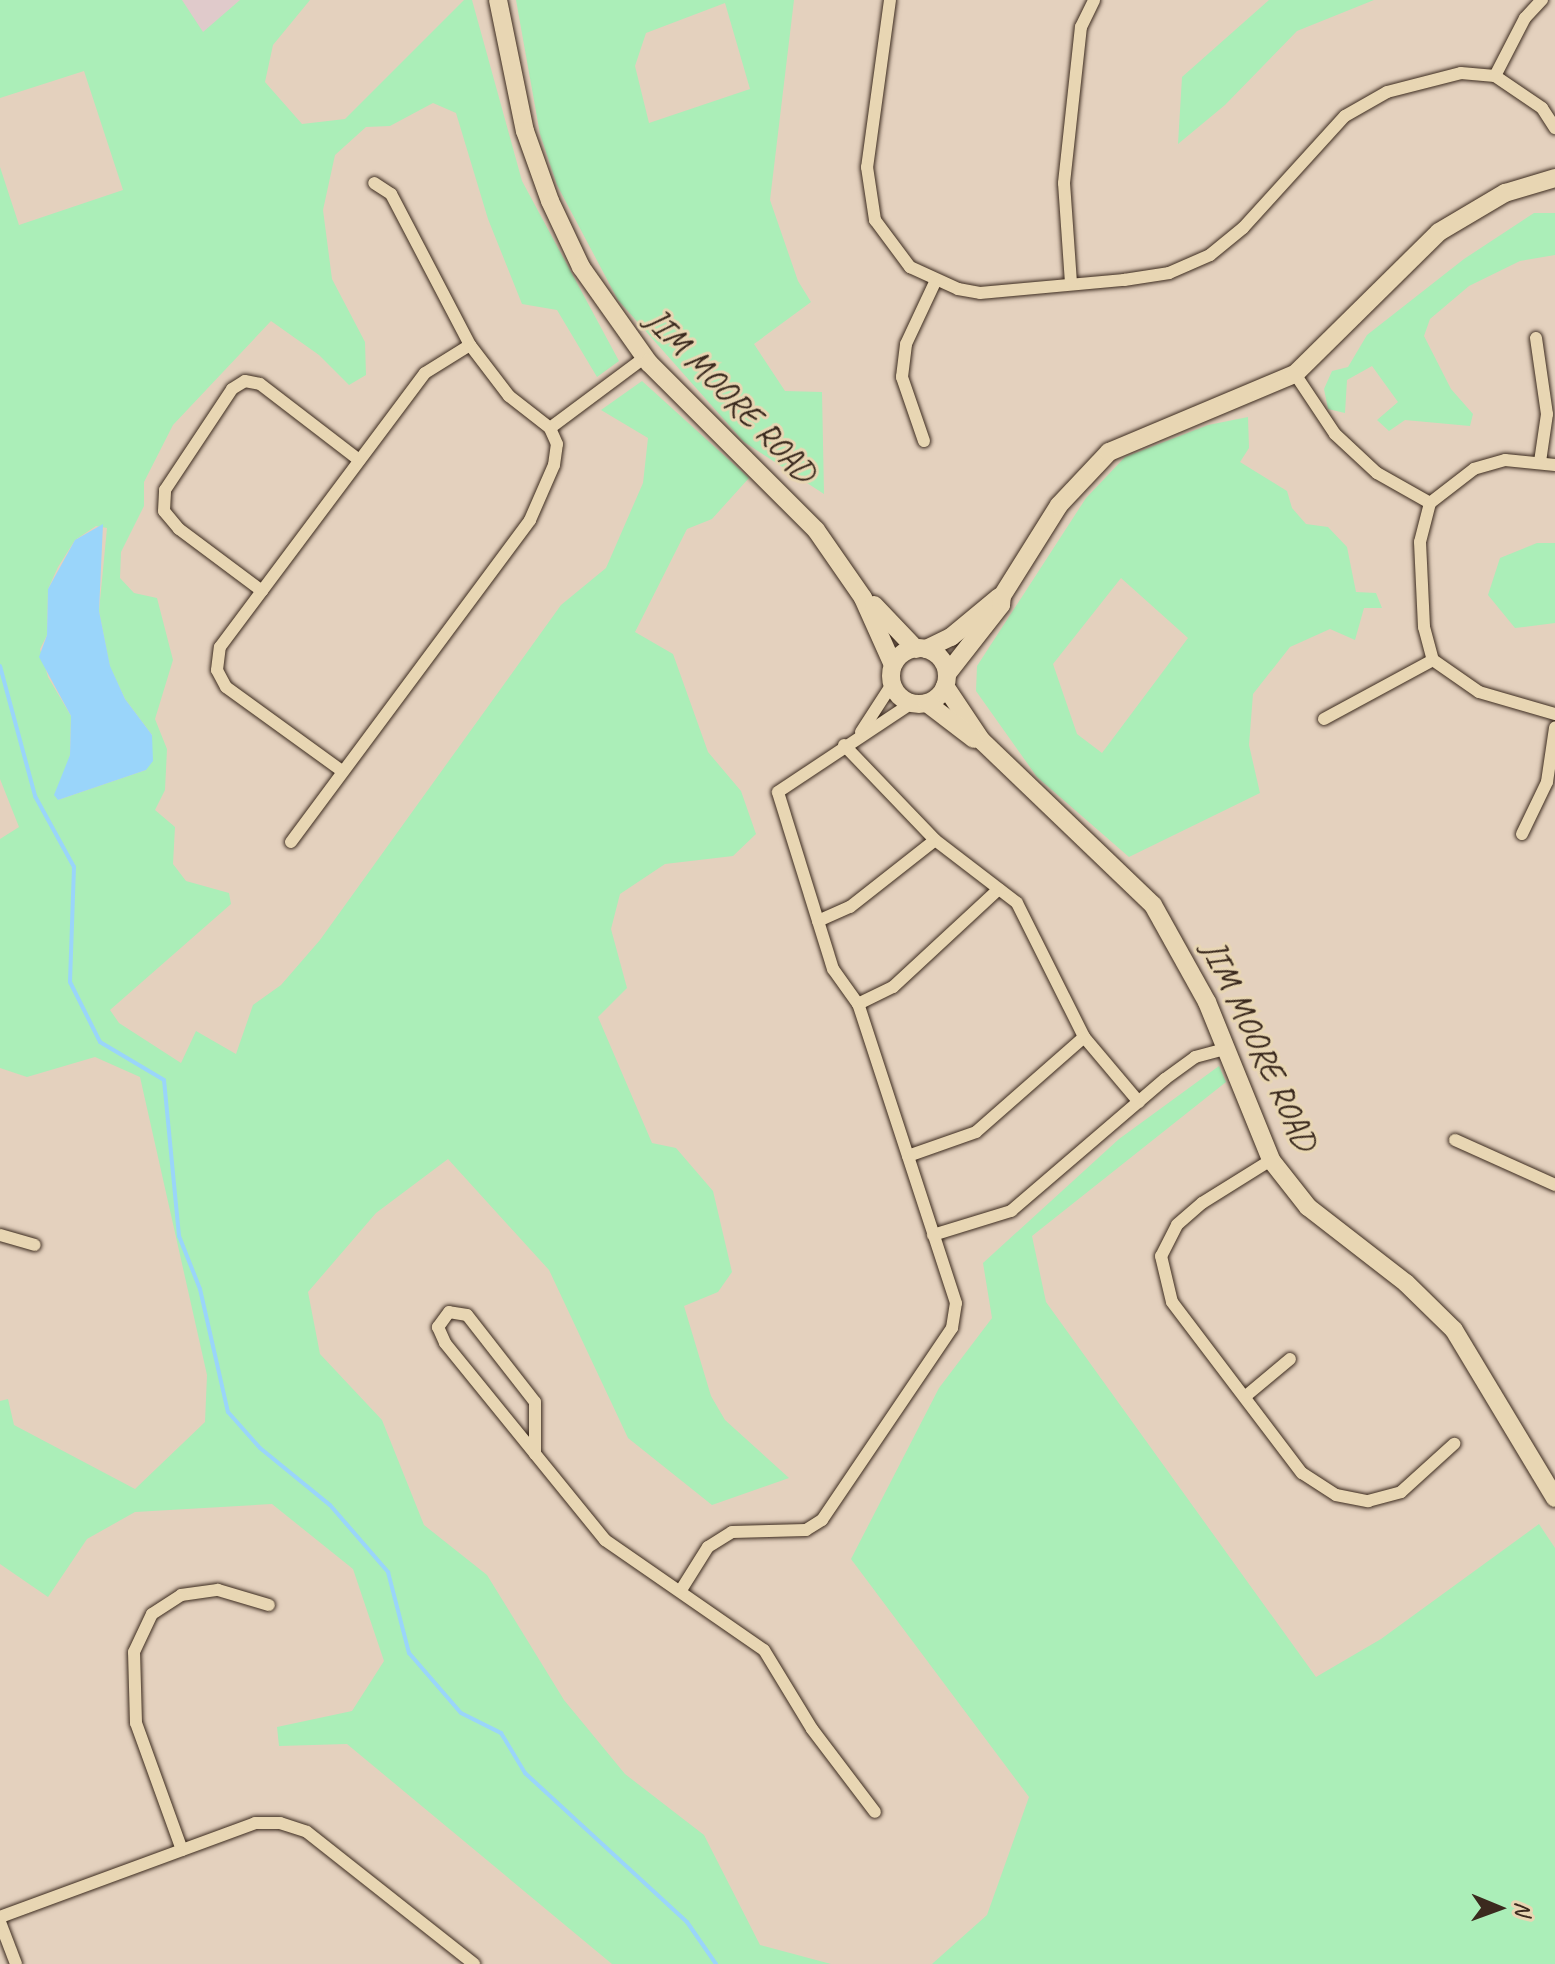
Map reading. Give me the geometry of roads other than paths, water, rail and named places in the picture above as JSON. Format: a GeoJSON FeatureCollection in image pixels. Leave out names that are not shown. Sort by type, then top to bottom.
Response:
{"type":"FeatureCollection","features":[{"type":"Feature","properties":{"kind":"street","name":"JIM MOORE ROAD"},"geometry":{"type":"LineString","coordinates":[[498,0],[525,131],[550,201],[581,267],[644,358],[791,501],[863,598],[921,649],[941,659],[946,680],[981,740]]}},
{"type":"Feature","properties":{"kind":"street"},"geometry":{"type":"LineString","coordinates":[[890,0],[867,167],[875,220],[910,267],[935,282],[980,293],[1169,273],[1210,255],[1243,228],[1357,109],[1387,92],[1461,73],[1495,76],[1542,108],[1555,128]]}},
{"type":"Feature","properties":{"kind":"street"},"geometry":{"type":"LineString","coordinates":[[1071,283],[1064,183],[1081,27],[1094,0]]}},
{"type":"Feature","properties":{"kind":"street"},"geometry":{"type":"LineString","coordinates":[[1495,76],[1525,18],[1542,0]]}},
{"type":"Feature","properties":{"kind":"street"},"geometry":{"type":"LineString","coordinates":[[861,732],[893,674],[921,649],[951,637],[1002,596],[1059,505],[1109,452],[1295,374],[1439,232],[1505,193],[1555,178]]}},
{"type":"Feature","properties":{"kind":"street"},"geometry":{"type":"LineString","coordinates":[[291,842],[530,520],[554,465],[557,444],[550,428],[509,396],[470,345],[391,194],[374,183]]}},
{"type":"Feature","properties":{"kind":"street"},"geometry":{"type":"LineString","coordinates":[[924,441],[902,377],[906,344],[935,282]]}},
{"type":"Feature","properties":{"kind":"street"},"geometry":{"type":"LineString","coordinates":[[1536,338],[1547,414],[1540,462]]}},
{"type":"Feature","properties":{"kind":"street"},"geometry":{"type":"LineString","coordinates":[[342,771],[226,687],[217,670],[220,647],[425,373],[470,345]]}},
{"type":"Feature","properties":{"kind":"street"},"geometry":{"type":"LineString","coordinates":[[550,428],[644,358]]}},
{"type":"Feature","properties":{"kind":"street"},"geometry":{"type":"LineString","coordinates":[[1295,374],[1335,434],[1377,473],[1430,503]]}},
{"type":"Feature","properties":{"kind":"street"},"geometry":{"type":"LineString","coordinates":[[262,591],[179,529],[164,511],[165,490],[232,389],[245,381],[260,384],[359,460]]}},
{"type":"Feature","properties":{"kind":"street"},"geometry":{"type":"LineString","coordinates":[[1555,465],[1505,460],[1474,469],[1430,503],[1420,542],[1424,627],[1433,660],[1479,692],[1555,714]]}},
{"type":"Feature","properties":{"kind":"street"},"geometry":{"type":"LineString","coordinates":[[681,1590],[708,1547],[732,1532],[806,1530],[822,1520],[952,1328],[956,1303],[858,1004],[833,969],[778,792],[861,732],[919,703],[946,680],[1001,605],[1002,596]]}},
{"type":"Feature","properties":{"kind":"street","name":"JIM MOORE ROAD"},"geometry":{"type":"LineString","coordinates":[[863,598],[893,674],[919,703],[981,740],[1153,905],[1199,985],[1271,1160],[1308,1207],[1444,1318],[1555,1498]]}},
{"type":"Feature","properties":{"kind":"street"},"geometry":{"type":"LineString","coordinates":[[1324,719],[1433,660]]}},
{"type":"Feature","properties":{"kind":"street"},"geometry":{"type":"LineString","coordinates":[[1522,834],[1547,782],[1555,728]]}},
{"type":"Feature","properties":{"kind":"street"},"geometry":{"type":"LineString","coordinates":[[844,745],[935,840],[1017,903],[1084,1037],[1139,1102]]}},
{"type":"Feature","properties":{"kind":"street"},"geometry":{"type":"LineString","coordinates":[[818,921],[850,907],[935,840]]}},
{"type":"Feature","properties":{"kind":"street"},"geometry":{"type":"LineString","coordinates":[[858,1004],[893,987],[999,889]]}},
{"type":"Feature","properties":{"kind":"street"},"geometry":{"type":"LineString","coordinates":[[908,1156],[976,1132],[1084,1037]]}},
{"type":"Feature","properties":{"kind":"street"},"geometry":{"type":"LineString","coordinates":[[933,1235],[1011,1211],[1195,1057],[1225,1049]]}},
{"type":"Feature","properties":{"kind":"street"},"geometry":{"type":"LineString","coordinates":[[1455,1140],[1555,1185]]}},
{"type":"Feature","properties":{"kind":"street"},"geometry":{"type":"LineString","coordinates":[[1271,1160],[1202,1203],[1177,1225],[1161,1256],[1172,1302],[1247,1395],[1302,1473],[1336,1495],[1368,1501],[1401,1492],[1454,1444]]}},
{"type":"Feature","properties":{"kind":"street"},"geometry":{"type":"LineString","coordinates":[[0,1235],[35,1245]]}},
{"type":"Feature","properties":{"kind":"street"},"geometry":{"type":"LineString","coordinates":[[535,1454],[535,1402],[467,1315],[449,1312],[438,1327],[445,1343],[535,1454],[605,1540],[764,1650],[812,1729],[875,1812]]}},
{"type":"Feature","properties":{"kind":"street"},"geometry":{"type":"LineString","coordinates":[[1247,1395],[1290,1359]]}},
{"type":"Feature","properties":{"kind":"street"},"geometry":{"type":"LineString","coordinates":[[182,1850],[136,1723],[134,1652],[152,1614],[181,1595],[218,1590],[269,1605]]}},
{"type":"Feature","properties":{"kind":"street"},"geometry":{"type":"LineString","coordinates":[[16,1964],[0,1919],[255,1823],[280,1823],[307,1832],[474,1964]]}},
{"type":"Feature","properties":{"kind":"water"},"geometry":{"type":"Polygon","coordinates":[[[103,524],[99,611],[110,666],[125,699],[152,735],[153,761],[146,770],[58,800],[54,795],[70,755],[71,716],[39,657],[47,635],[48,589],[75,540],[103,524]]]}},
{"type":"Feature","properties":{"kind":"waterway"},"geometry":{"type":"LineString","coordinates":[[0,666],[35,796],[74,867],[70,982],[100,1042],[164,1080],[179,1236],[200,1289],[228,1412],[260,1448],[330,1505],[388,1572],[409,1653],[461,1713],[501,1733],[525,1773],[687,1922],[716,1964]]}}]}
